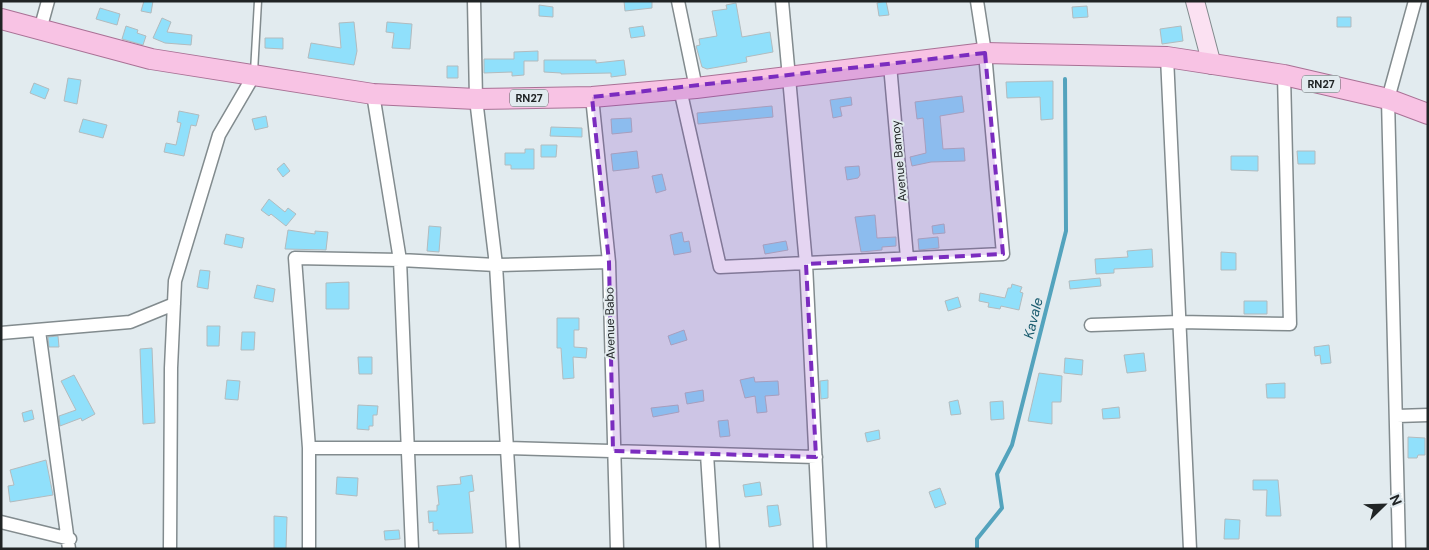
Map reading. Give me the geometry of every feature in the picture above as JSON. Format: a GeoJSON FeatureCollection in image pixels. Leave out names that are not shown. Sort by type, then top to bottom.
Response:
{"type":"FeatureCollection","features":[{"type":"Feature","properties":{"kind":"main road","name":"RN27"},"geometry":{"type":"LineString","coordinates":[[1,19],[152,60],[373,94],[476,99],[592,97],[790,77],[985,53],[1167,58],[1284,75],[1388,99],[1428,114]]}},
{"type":"Feature","properties":{"kind":"street"},"geometry":{"type":"LineString","coordinates":[[40,30],[48,1]]}},
{"type":"Feature","properties":{"kind":"street"},"geometry":{"type":"LineString","coordinates":[[474,1],[476,99],[496,265],[513,549]]}},
{"type":"Feature","properties":{"kind":"street"},"geometry":{"type":"LineString","coordinates":[[678,1],[688,88],[720,267],[1003,254],[985,53],[977,1]]}},
{"type":"Feature","properties":{"kind":"street"},"geometry":{"type":"LineString","coordinates":[[782,1],[806,264],[820,549]]}},
{"type":"Feature","properties":{"kind":"street"},"geometry":{"type":"LineString","coordinates":[[1195,1],[1212,65]]}},
{"type":"Feature","properties":{"kind":"street"},"geometry":{"type":"LineString","coordinates":[[1399,549],[1388,99],[1415,1]]}},
{"type":"Feature","properties":{"kind":"street"},"geometry":{"type":"LineString","coordinates":[[1167,58],[1190,549]]}},
{"type":"Feature","properties":{"kind":"street","name":"Avenue Bamoy"},"geometry":{"type":"LineString","coordinates":[[890,65],[907,258]]}},
{"type":"Feature","properties":{"kind":"street"},"geometry":{"type":"LineString","coordinates":[[170,549],[171,368],[175,281],[219,135],[254,75]]}},
{"type":"Feature","properties":{"kind":"street"},"geometry":{"type":"LineString","coordinates":[[1091,325],[1179,322],[1290,324],[1284,75]]}},
{"type":"Feature","properties":{"kind":"street"},"geometry":{"type":"LineString","coordinates":[[373,94],[400,260],[412,549]]}},
{"type":"Feature","properties":{"kind":"street","name":"Avenue Babo"},"geometry":{"type":"LineString","coordinates":[[592,97],[609,262],[617,549]]}},
{"type":"Feature","properties":{"kind":"street"},"geometry":{"type":"LineString","coordinates":[[310,549],[309,448],[295,258],[400,260],[496,265],[609,262]]}},
{"type":"Feature","properties":{"kind":"street"},"geometry":{"type":"LineString","coordinates":[[1,333],[130,322],[174,304]]}},
{"type":"Feature","properties":{"kind":"street"},"geometry":{"type":"LineString","coordinates":[[1,522],[69,544],[39,331]]}},
{"type":"Feature","properties":{"kind":"street"},"geometry":{"type":"LineString","coordinates":[[1396,416],[1428,415]]}},
{"type":"Feature","properties":{"kind":"street"},"geometry":{"type":"LineString","coordinates":[[309,448],[507,448],[816,458]]}},
{"type":"Feature","properties":{"kind":"street"},"geometry":{"type":"LineString","coordinates":[[707,454],[713,549]]}},
{"type":"Feature","properties":{"kind":"lane"},"geometry":{"type":"LineString","coordinates":[[254,75],[258,1]]}},
{"type":"Feature","properties":{"kind":"highlighted area"},"geometry":{"type":"Polygon","coordinates":[[[985,53],[1003,254],[806,264],[816,457],[613,451],[609,262],[592,97],[985,53]]]}},
{"type":"Feature","properties":{"kind":"building"},"geometry":{"type":"Polygon","coordinates":[[[144,1],[153,1],[151,13],[141,11],[144,1]]]}},
{"type":"Feature","properties":{"kind":"building"},"geometry":{"type":"Polygon","coordinates":[[[624,1],[652,1],[652,8],[625,11],[624,1]]]}},
{"type":"Feature","properties":{"kind":"building"},"geometry":{"type":"Polygon","coordinates":[[[886,1],[889,15],[879,16],[877,3],[886,1]]]}},
{"type":"Feature","properties":{"kind":"building"},"geometry":{"type":"Polygon","coordinates":[[[736,3],[742,37],[770,32],[773,52],[746,57],[747,62],[707,69],[702,67],[696,46],[700,45],[699,39],[717,36],[712,11],[727,9],[726,5],[736,3]]]}},
{"type":"Feature","properties":{"kind":"building"},"geometry":{"type":"Polygon","coordinates":[[[539,5],[553,7],[553,17],[539,16],[539,5]]]}},
{"type":"Feature","properties":{"kind":"building"},"geometry":{"type":"Polygon","coordinates":[[[1087,6],[1088,17],[1073,18],[1072,7],[1087,6]]]}},
{"type":"Feature","properties":{"kind":"building"},"geometry":{"type":"Polygon","coordinates":[[[100,8],[120,14],[117,25],[96,19],[100,8]]]}},
{"type":"Feature","properties":{"kind":"building"},"geometry":{"type":"Polygon","coordinates":[[[1337,17],[1351,17],[1351,27],[1337,27],[1337,17]]]}},
{"type":"Feature","properties":{"kind":"building"},"geometry":{"type":"Polygon","coordinates":[[[162,18],[171,22],[167,32],[192,35],[191,45],[165,43],[153,38],[162,18]]]}},
{"type":"Feature","properties":{"kind":"building"},"geometry":{"type":"Polygon","coordinates":[[[354,22],[357,51],[354,65],[308,58],[311,43],[341,48],[339,23],[354,22]]]}},
{"type":"Feature","properties":{"kind":"building"},"geometry":{"type":"Polygon","coordinates":[[[387,22],[412,24],[410,49],[392,48],[394,33],[386,32],[387,22]]]}},
{"type":"Feature","properties":{"kind":"building"},"geometry":{"type":"Polygon","coordinates":[[[126,26],[138,30],[137,33],[146,36],[143,45],[122,39],[126,26]]]}},
{"type":"Feature","properties":{"kind":"building"},"geometry":{"type":"Polygon","coordinates":[[[643,26],[645,36],[631,38],[629,28],[643,26]]]}},
{"type":"Feature","properties":{"kind":"building"},"geometry":{"type":"Polygon","coordinates":[[[1181,26],[1183,41],[1162,44],[1160,29],[1181,26]]]}},
{"type":"Feature","properties":{"kind":"building"},"geometry":{"type":"Polygon","coordinates":[[[265,38],[283,38],[283,49],[265,48],[265,38]]]}},
{"type":"Feature","properties":{"kind":"building"},"geometry":{"type":"Polygon","coordinates":[[[538,51],[538,61],[524,61],[524,75],[512,76],[512,72],[484,73],[484,59],[514,59],[514,52],[538,51]]]}},
{"type":"Feature","properties":{"kind":"building"},"geometry":{"type":"Polygon","coordinates":[[[544,60],[596,60],[596,63],[624,60],[626,75],[611,77],[611,73],[561,74],[544,72],[544,60]]]}},
{"type":"Feature","properties":{"kind":"building"},"geometry":{"type":"Polygon","coordinates":[[[447,66],[458,66],[458,78],[447,78],[447,66]]]}},
{"type":"Feature","properties":{"kind":"building"},"geometry":{"type":"Polygon","coordinates":[[[68,78],[81,80],[77,104],[64,101],[68,78]]]}},
{"type":"Feature","properties":{"kind":"building"},"geometry":{"type":"Polygon","coordinates":[[[1053,81],[1053,119],[1041,120],[1040,97],[1007,98],[1006,82],[1053,81]]]}},
{"type":"Feature","properties":{"kind":"building"},"geometry":{"type":"Polygon","coordinates":[[[34,83],[49,89],[45,99],[30,93],[34,83]]]}},
{"type":"Feature","properties":{"kind":"building"},"geometry":{"type":"Polygon","coordinates":[[[962,96],[964,112],[940,116],[943,149],[964,148],[965,161],[931,162],[912,166],[910,157],[926,153],[923,118],[917,119],[915,102],[962,96]]]}},
{"type":"Feature","properties":{"kind":"building"},"geometry":{"type":"Polygon","coordinates":[[[851,97],[852,105],[840,107],[842,116],[833,118],[830,100],[851,97]]]}},
{"type":"Feature","properties":{"kind":"building"},"geometry":{"type":"Polygon","coordinates":[[[772,106],[773,117],[698,124],[697,113],[772,106]]]}},
{"type":"Feature","properties":{"kind":"building"},"geometry":{"type":"Polygon","coordinates":[[[179,111],[199,115],[196,126],[191,125],[184,156],[164,152],[166,143],[176,145],[181,123],[177,122],[179,111]]]}},
{"type":"Feature","properties":{"kind":"building"},"geometry":{"type":"Polygon","coordinates":[[[266,116],[268,127],[255,130],[252,119],[266,116]]]}},
{"type":"Feature","properties":{"kind":"building"},"geometry":{"type":"Polygon","coordinates":[[[631,118],[632,132],[612,134],[611,119],[631,118]]]}},
{"type":"Feature","properties":{"kind":"building"},"geometry":{"type":"Polygon","coordinates":[[[83,119],[107,125],[103,138],[79,132],[83,119]]]}},
{"type":"Feature","properties":{"kind":"building"},"geometry":{"type":"Polygon","coordinates":[[[551,127],[582,128],[582,137],[550,136],[551,127]]]}},
{"type":"Feature","properties":{"kind":"building"},"geometry":{"type":"Polygon","coordinates":[[[541,145],[557,145],[556,157],[541,157],[541,145]]]}},
{"type":"Feature","properties":{"kind":"building"},"geometry":{"type":"Polygon","coordinates":[[[525,149],[534,149],[534,169],[511,169],[511,165],[505,165],[505,153],[525,153],[525,149]]]}},
{"type":"Feature","properties":{"kind":"building"},"geometry":{"type":"Polygon","coordinates":[[[637,151],[639,168],[613,171],[611,154],[637,151]]]}},
{"type":"Feature","properties":{"kind":"building"},"geometry":{"type":"Polygon","coordinates":[[[1297,151],[1315,151],[1315,164],[1298,164],[1297,151]]]}},
{"type":"Feature","properties":{"kind":"building"},"geometry":{"type":"Polygon","coordinates":[[[1231,156],[1258,156],[1258,171],[1231,170],[1231,156]]]}},
{"type":"Feature","properties":{"kind":"building"},"geometry":{"type":"Polygon","coordinates":[[[284,163],[290,171],[283,177],[277,169],[284,163]]]}},
{"type":"Feature","properties":{"kind":"building"},"geometry":{"type":"Polygon","coordinates":[[[859,166],[860,175],[858,178],[847,180],[845,167],[859,166]]]}},
{"type":"Feature","properties":{"kind":"building"},"geometry":{"type":"Polygon","coordinates":[[[662,174],[666,190],[656,193],[652,176],[662,174]]]}},
{"type":"Feature","properties":{"kind":"building"},"geometry":{"type":"Polygon","coordinates":[[[269,199],[285,212],[288,208],[296,214],[286,226],[271,214],[269,216],[261,210],[269,199]]]}},
{"type":"Feature","properties":{"kind":"building"},"geometry":{"type":"Polygon","coordinates":[[[875,215],[877,238],[896,237],[896,246],[882,247],[882,250],[861,252],[855,217],[875,215]]]}},
{"type":"Feature","properties":{"kind":"building"},"geometry":{"type":"Polygon","coordinates":[[[944,224],[945,233],[933,234],[932,226],[944,224]]]}},
{"type":"Feature","properties":{"kind":"building"},"geometry":{"type":"Polygon","coordinates":[[[429,226],[441,227],[439,252],[427,251],[429,226]]]}},
{"type":"Feature","properties":{"kind":"building"},"geometry":{"type":"Polygon","coordinates":[[[288,230],[315,234],[315,231],[328,232],[326,250],[285,249],[288,230]]]}},
{"type":"Feature","properties":{"kind":"building"},"geometry":{"type":"Polygon","coordinates":[[[682,232],[684,242],[689,241],[691,252],[674,255],[670,235],[682,232]]]}},
{"type":"Feature","properties":{"kind":"building"},"geometry":{"type":"Polygon","coordinates":[[[226,234],[244,238],[242,248],[224,244],[226,234]]]}},
{"type":"Feature","properties":{"kind":"building"},"geometry":{"type":"Polygon","coordinates":[[[938,237],[939,248],[919,250],[918,239],[938,237]]]}},
{"type":"Feature","properties":{"kind":"building"},"geometry":{"type":"Polygon","coordinates":[[[786,241],[788,250],[765,254],[763,245],[786,241]]]}},
{"type":"Feature","properties":{"kind":"building"},"geometry":{"type":"Polygon","coordinates":[[[1152,249],[1153,267],[1114,269],[1114,273],[1096,274],[1095,259],[1128,257],[1127,251],[1152,249]]]}},
{"type":"Feature","properties":{"kind":"building"},"geometry":{"type":"Polygon","coordinates":[[[1221,252],[1236,253],[1236,270],[1221,270],[1221,252]]]}},
{"type":"Feature","properties":{"kind":"building"},"geometry":{"type":"Polygon","coordinates":[[[200,270],[210,271],[208,289],[197,287],[200,270]]]}},
{"type":"Feature","properties":{"kind":"building"},"geometry":{"type":"Polygon","coordinates":[[[1100,278],[1101,286],[1070,289],[1069,281],[1100,278]]]}},
{"type":"Feature","properties":{"kind":"building"},"geometry":{"type":"Polygon","coordinates":[[[349,282],[349,309],[326,309],[326,283],[349,282]]]}},
{"type":"Feature","properties":{"kind":"building"},"geometry":{"type":"Polygon","coordinates":[[[1012,284],[1022,287],[1020,292],[1023,293],[1019,310],[1001,306],[1000,309],[988,307],[989,303],[979,301],[980,293],[1005,298],[1008,288],[1011,288],[1012,284]]]}},
{"type":"Feature","properties":{"kind":"building"},"geometry":{"type":"Polygon","coordinates":[[[257,285],[275,289],[273,302],[254,298],[257,285]]]}},
{"type":"Feature","properties":{"kind":"building"},"geometry":{"type":"Polygon","coordinates":[[[958,297],[961,307],[948,311],[945,301],[958,297]]]}},
{"type":"Feature","properties":{"kind":"building"},"geometry":{"type":"Polygon","coordinates":[[[1244,301],[1267,301],[1267,314],[1244,314],[1244,301]]]}},
{"type":"Feature","properties":{"kind":"building"},"geometry":{"type":"Polygon","coordinates":[[[557,318],[579,318],[579,330],[574,330],[574,347],[587,348],[586,358],[573,357],[574,378],[563,379],[561,348],[557,348],[557,318]]]}},
{"type":"Feature","properties":{"kind":"building"},"geometry":{"type":"Polygon","coordinates":[[[207,326],[220,326],[219,346],[207,346],[207,326]]]}},
{"type":"Feature","properties":{"kind":"building"},"geometry":{"type":"Polygon","coordinates":[[[684,330],[687,340],[671,345],[668,336],[684,330]]]}},
{"type":"Feature","properties":{"kind":"building"},"geometry":{"type":"Polygon","coordinates":[[[242,332],[255,332],[254,350],[241,350],[242,332]]]}},
{"type":"Feature","properties":{"kind":"building"},"geometry":{"type":"Polygon","coordinates":[[[58,336],[59,347],[49,347],[48,337],[58,336]]]}},
{"type":"Feature","properties":{"kind":"building"},"geometry":{"type":"Polygon","coordinates":[[[1329,345],[1331,363],[1321,364],[1320,355],[1315,356],[1314,347],[1329,345]]]}},
{"type":"Feature","properties":{"kind":"building"},"geometry":{"type":"Polygon","coordinates":[[[152,348],[155,423],[143,424],[140,349],[152,348]]]}},
{"type":"Feature","properties":{"kind":"building"},"geometry":{"type":"Polygon","coordinates":[[[1144,353],[1146,371],[1127,373],[1124,355],[1144,353]]]}},
{"type":"Feature","properties":{"kind":"building"},"geometry":{"type":"Polygon","coordinates":[[[358,357],[372,357],[372,374],[359,374],[358,357]]]}},
{"type":"Feature","properties":{"kind":"building"},"geometry":{"type":"Polygon","coordinates":[[[1065,358],[1083,360],[1082,375],[1064,373],[1065,358]]]}},
{"type":"Feature","properties":{"kind":"building"},"geometry":{"type":"Polygon","coordinates":[[[1039,373],[1062,376],[1061,402],[1052,402],[1052,424],[1028,421],[1039,373]]]}},
{"type":"Feature","properties":{"kind":"building"},"geometry":{"type":"Polygon","coordinates":[[[74,375],[95,414],[82,421],[81,418],[60,426],[59,416],[76,410],[61,381],[74,375]]]}},
{"type":"Feature","properties":{"kind":"building"},"geometry":{"type":"Polygon","coordinates":[[[754,377],[755,382],[778,381],[779,395],[765,396],[767,412],[757,413],[755,396],[745,398],[740,380],[754,377]]]}},
{"type":"Feature","properties":{"kind":"building"},"geometry":{"type":"Polygon","coordinates":[[[227,380],[240,381],[238,400],[225,399],[227,380]]]}},
{"type":"Feature","properties":{"kind":"building"},"geometry":{"type":"Polygon","coordinates":[[[828,380],[828,398],[821,399],[820,381],[828,380]]]}},
{"type":"Feature","properties":{"kind":"building"},"geometry":{"type":"Polygon","coordinates":[[[1285,383],[1285,398],[1267,398],[1266,384],[1285,383]]]}},
{"type":"Feature","properties":{"kind":"building"},"geometry":{"type":"Polygon","coordinates":[[[703,390],[704,401],[687,404],[685,393],[703,390]]]}},
{"type":"Feature","properties":{"kind":"building"},"geometry":{"type":"Polygon","coordinates":[[[958,400],[961,414],[951,415],[949,402],[958,400]]]}},
{"type":"Feature","properties":{"kind":"building"},"geometry":{"type":"Polygon","coordinates":[[[1003,401],[1004,419],[991,420],[990,402],[1003,401]]]}},
{"type":"Feature","properties":{"kind":"building"},"geometry":{"type":"Polygon","coordinates":[[[358,405],[378,406],[377,415],[373,415],[373,426],[369,426],[369,430],[357,429],[358,405]]]}},
{"type":"Feature","properties":{"kind":"building"},"geometry":{"type":"Polygon","coordinates":[[[678,405],[679,412],[653,417],[651,408],[678,405]]]}},
{"type":"Feature","properties":{"kind":"building"},"geometry":{"type":"Polygon","coordinates":[[[1119,407],[1120,418],[1103,419],[1102,409],[1119,407]]]}},
{"type":"Feature","properties":{"kind":"building"},"geometry":{"type":"Polygon","coordinates":[[[32,410],[34,419],[24,422],[22,413],[32,410]]]}},
{"type":"Feature","properties":{"kind":"building"},"geometry":{"type":"Polygon","coordinates":[[[728,420],[730,436],[720,437],[718,421],[728,420]]]}},
{"type":"Feature","properties":{"kind":"building"},"geometry":{"type":"Polygon","coordinates":[[[879,430],[880,439],[867,442],[865,433],[879,430]]]}},
{"type":"Feature","properties":{"kind":"building"},"geometry":{"type":"Polygon","coordinates":[[[1408,437],[1425,438],[1425,455],[1418,455],[1417,458],[1408,458],[1408,437]]]}},
{"type":"Feature","properties":{"kind":"building"},"geometry":{"type":"Polygon","coordinates":[[[46,460],[53,495],[10,502],[8,486],[14,485],[10,470],[46,460]]]}},
{"type":"Feature","properties":{"kind":"building"},"geometry":{"type":"Polygon","coordinates":[[[472,475],[474,491],[469,492],[473,533],[438,534],[438,530],[433,531],[433,522],[429,523],[428,511],[437,511],[437,505],[439,505],[437,486],[461,484],[460,477],[472,475]]]}},
{"type":"Feature","properties":{"kind":"building"},"geometry":{"type":"Polygon","coordinates":[[[337,477],[358,478],[357,496],[336,494],[337,477]]]}},
{"type":"Feature","properties":{"kind":"building"},"geometry":{"type":"Polygon","coordinates":[[[1253,480],[1278,480],[1281,516],[1266,516],[1267,490],[1253,490],[1253,480]]]}},
{"type":"Feature","properties":{"kind":"building"},"geometry":{"type":"Polygon","coordinates":[[[760,482],[762,495],[745,497],[743,485],[760,482]]]}},
{"type":"Feature","properties":{"kind":"building"},"geometry":{"type":"Polygon","coordinates":[[[940,488],[946,504],[935,508],[929,492],[940,488]]]}},
{"type":"Feature","properties":{"kind":"building"},"geometry":{"type":"Polygon","coordinates":[[[778,505],[781,525],[769,527],[767,506],[778,505]]]}},
{"type":"Feature","properties":{"kind":"building"},"geometry":{"type":"Polygon","coordinates":[[[274,516],[287,517],[286,549],[274,549],[274,516]]]}},
{"type":"Feature","properties":{"kind":"building"},"geometry":{"type":"Polygon","coordinates":[[[1225,519],[1240,520],[1239,539],[1224,539],[1225,519]]]}},
{"type":"Feature","properties":{"kind":"building"},"geometry":{"type":"Polygon","coordinates":[[[399,530],[400,539],[385,540],[384,531],[399,530]]]}},
{"type":"Feature","properties":{"kind":"waterway","name":"Kavale"},"geometry":{"type":"LineString","coordinates":[[977,549],[977,539],[1002,508],[997,474],[1012,445],[1066,231],[1065,79]]}}]}
